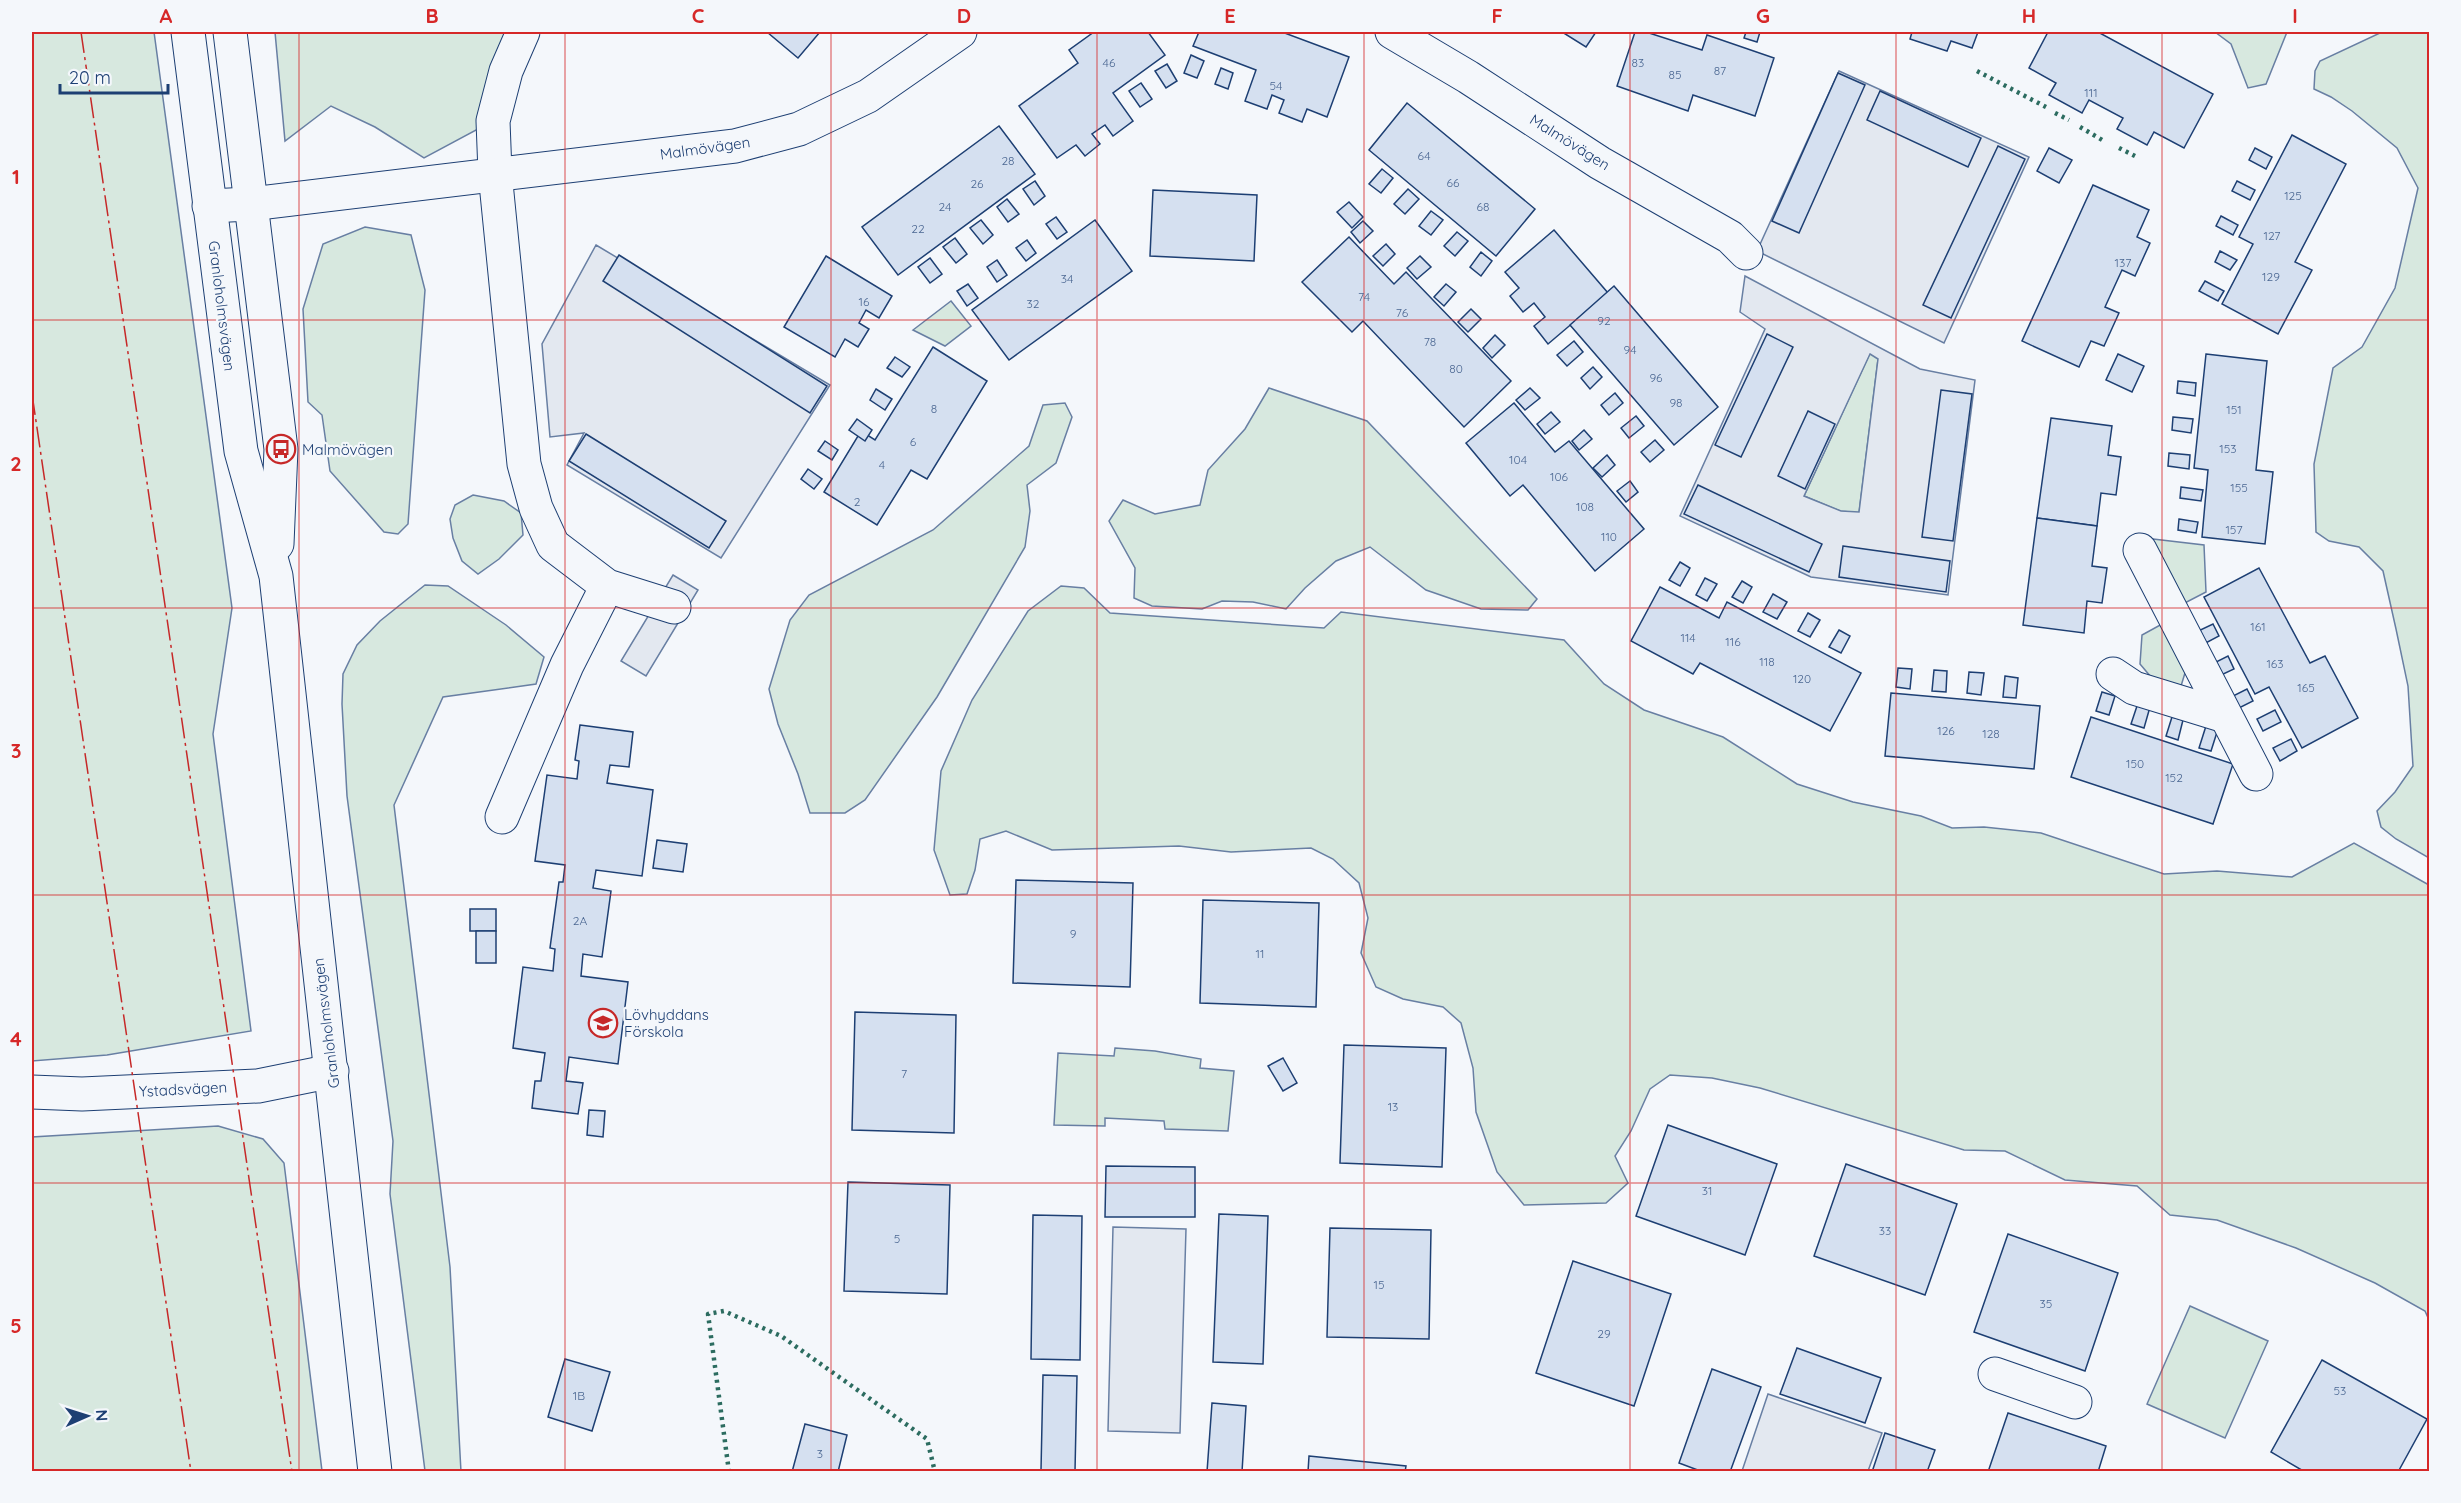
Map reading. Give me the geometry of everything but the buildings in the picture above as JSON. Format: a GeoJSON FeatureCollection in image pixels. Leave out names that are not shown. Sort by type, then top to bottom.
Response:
{"type":"FeatureCollection","features":[{"type":"Feature","properties":{"kind":"street","name":"Granloholmsvägen"},"geometry":{"type":"LineString","coordinates":[[188,32],[241,451],[276,576]]}},
{"type":"Feature","properties":{"kind":"street","name":"Granloholmsvägen"},"geometry":{"type":"LineString","coordinates":[[230,32],[281,449],[276,576],[375,1472]]}},
{"type":"Feature","properties":{"kind":"street"},"geometry":{"type":"LineString","coordinates":[[523,32],[506,71],[493,122],[495,173],[524,464],[533,497],[553,545],[607,586],[674,607]]}},
{"type":"Feature","properties":{"kind":"street","name":"Malmövägen"},"geometry":{"type":"LineString","coordinates":[[209,206],[250,204],[735,146],[799,129],[868,96],[960,32]]}},
{"type":"Feature","properties":{"kind":"street","name":"Malmövägen"},"geometry":{"type":"LineString","coordinates":[[1392,32],[1468,77],[1600,163],[1730,237],[1746,253]]}},
{"type":"Feature","properties":{"kind":"street"},"geometry":{"type":"LineString","coordinates":[[2140,550],[2256,774]]}},
{"type":"Feature","properties":{"kind":"street"},"geometry":{"type":"LineString","coordinates":[[502,817],[567,665],[607,586]]}},
{"type":"Feature","properties":{"kind":"street"},"geometry":{"type":"LineString","coordinates":[[2113,674],[2134,688],[2225,716]]}},
{"type":"Feature","properties":{"kind":"street","name":"Ystadsvägen"},"geometry":{"type":"LineString","coordinates":[[32,1092],[82,1094],[258,1086],[332,1071]]}},
{"type":"Feature","properties":{"kind":"street"},"geometry":{"type":"LineString","coordinates":[[1995,1374],[2075,1402]]}},
{"type":"Feature","properties":{"kind":"shaded area"},"geometry":{"type":"Polygon","coordinates":[[[32,32],[154,32],[232,608],[213,734],[251,1031],[107,1055],[32,1061],[32,32]]]}},
{"type":"Feature","properties":{"kind":"shaded area"},"geometry":{"type":"Polygon","coordinates":[[[275,32],[526,32],[493,121],[424,158],[375,127],[331,106],[285,141],[275,32]]]}},
{"type":"Feature","properties":{"kind":"shaded area"},"geometry":{"type":"Polygon","coordinates":[[[2215,32],[2287,32],[2266,84],[2248,88],[2231,44],[2215,32]]]}},
{"type":"Feature","properties":{"kind":"shaded area"},"geometry":{"type":"Polygon","coordinates":[[[2382,32],[2429,32],[2429,858],[2396,839],[2381,827],[2377,811],[2395,792],[2413,766],[2408,686],[2383,571],[2359,547],[2329,541],[2316,532],[2314,464],[2333,368],[2362,347],[2395,288],[2418,188],[2397,148],[2352,111],[2314,89],[2315,71],[2320,61],[2382,32]]]}},
{"type":"Feature","properties":{"kind":"shaded area"},"geometry":{"type":"Polygon","coordinates":[[[1839,71],[2029,157],[1944,343],[1757,251],[1839,71]]]}},
{"type":"Feature","properties":{"kind":"shaded area"},"geometry":{"type":"Polygon","coordinates":[[[365,227],[411,235],[425,290],[408,524],[398,534],[384,532],[330,471],[322,415],[308,402],[303,309],[323,244],[365,227]]]}},
{"type":"Feature","properties":{"kind":"shaded area"},"geometry":{"type":"Polygon","coordinates":[[[596,245],[830,385],[721,558],[567,465],[584,433],[550,437],[542,344],[596,245]]]}},
{"type":"Feature","properties":{"kind":"shaded area"},"geometry":{"type":"Polygon","coordinates":[[[1745,276],[1920,369],[1975,380],[1948,595],[1811,577],[1680,516],[1765,329],[1740,312],[1745,276]],[[1870,354],[1804,496],[1841,511],[1859,512],[1878,359],[1870,354]]]}},
{"type":"Feature","properties":{"kind":"shaded area"},"geometry":{"type":"Polygon","coordinates":[[[951,301],[971,326],[945,346],[913,330],[951,301]]]}},
{"type":"Feature","properties":{"kind":"shaded area"},"geometry":{"type":"Polygon","coordinates":[[[1870,353],[1878,359],[1859,513],[1840,511],[1804,496],[1870,353]]]}},
{"type":"Feature","properties":{"kind":"shaded area"},"geometry":{"type":"Polygon","coordinates":[[[1269,388],[1367,421],[1537,599],[1528,610],[1481,609],[1426,590],[1370,547],[1336,561],[1305,588],[1286,609],[1253,602],[1222,601],[1202,609],[1152,606],[1134,598],[1135,568],[1109,521],[1123,500],[1155,514],[1200,505],[1208,470],[1245,429],[1269,388]]]}},
{"type":"Feature","properties":{"kind":"shaded area"},"geometry":{"type":"Polygon","coordinates":[[[1065,403],[1072,417],[1056,463],[1027,485],[1030,511],[1025,547],[937,697],[865,800],[845,813],[810,813],[798,774],[778,724],[769,689],[790,620],[809,595],[933,530],[1029,446],[1043,405],[1065,403]]]}},
{"type":"Feature","properties":{"kind":"shaded area"},"geometry":{"type":"Polygon","coordinates":[[[473,495],[504,501],[521,513],[523,535],[499,559],[478,574],[462,561],[453,538],[450,519],[455,505],[473,495]]]}},
{"type":"Feature","properties":{"kind":"shaded area"},"geometry":{"type":"Polygon","coordinates":[[[2153,539],[2204,545],[2206,592],[2181,605],[2153,549],[2153,539]]]}},
{"type":"Feature","properties":{"kind":"shaded area"},"geometry":{"type":"Polygon","coordinates":[[[673,575],[698,590],[646,676],[621,661],[673,575]]]}},
{"type":"Feature","properties":{"kind":"shaded area"},"geometry":{"type":"Polygon","coordinates":[[[425,585],[448,586],[506,625],[544,657],[536,684],[443,697],[394,805],[450,1267],[461,1472],[425,1471],[390,1194],[393,1141],[347,796],[342,704],[343,674],[357,645],[380,621],[425,585]]]}},
{"type":"Feature","properties":{"kind":"shaded area"},"geometry":{"type":"Polygon","coordinates":[[[1061,586],[1084,588],[1110,613],[1324,628],[1341,612],[1564,640],[1604,684],[1644,710],[1723,737],[1797,784],[1853,802],[1921,816],[1952,828],[1984,827],[2041,833],[2164,874],[2217,871],[2292,877],[2354,843],[2429,885],[2429,1320],[2425,1311],[2375,1283],[2296,1248],[2217,1220],[2170,1215],[2137,1186],[2065,1180],[2005,1151],[1964,1150],[1760,1088],[1712,1078],[1670,1075],[1650,1089],[1631,1131],[1615,1156],[1628,1183],[1606,1203],[1524,1205],[1497,1172],[1476,1112],[1473,1068],[1461,1023],[1443,1007],[1403,999],[1376,987],[1361,953],[1368,918],[1359,883],[1333,859],[1311,848],[1231,852],[1179,846],[1052,850],[1006,831],[980,839],[975,870],[967,894],[950,895],[934,850],[941,771],[972,700],[1028,611],[1061,586]]]}},
{"type":"Feature","properties":{"kind":"shaded area"},"geometry":{"type":"Polygon","coordinates":[[[2162,624],[2188,663],[2181,686],[2151,677],[2140,664],[2142,635],[2162,624]]]}},
{"type":"Feature","properties":{"kind":"shaded area"},"geometry":{"type":"Polygon","coordinates":[[[1115,1048],[1155,1051],[1201,1059],[1200,1068],[1234,1071],[1228,1131],[1165,1129],[1164,1121],[1105,1118],[1105,1126],[1054,1125],[1058,1053],[1114,1056],[1115,1048]]]}},
{"type":"Feature","properties":{"kind":"shaded area"},"geometry":{"type":"Polygon","coordinates":[[[218,1126],[263,1139],[284,1163],[322,1471],[32,1471],[32,1137],[218,1126]]]}},
{"type":"Feature","properties":{"kind":"shaded area"},"geometry":{"type":"Polygon","coordinates":[[[1113,1227],[1186,1229],[1180,1433],[1108,1431],[1113,1227]]]}},
{"type":"Feature","properties":{"kind":"shaded area"},"geometry":{"type":"Polygon","coordinates":[[[2190,1306],[2268,1341],[2225,1438],[2147,1404],[2190,1306]]]}},
{"type":"Feature","properties":{"kind":"shaded area"},"geometry":{"type":"Polygon","coordinates":[[[1768,1394],[1882,1433],[1868,1471],[1742,1471],[1768,1394]]]}},
{"type":"Feature","properties":{"kind":"hedge"},"geometry":{"type":"LineString","coordinates":[[1977,71],[2046,107]]}},
{"type":"Feature","properties":{"kind":"hedge"},"geometry":{"type":"LineString","coordinates":[[2055,113],[2069,120]]}},
{"type":"Feature","properties":{"kind":"hedge"},"geometry":{"type":"LineString","coordinates":[[2080,127],[2104,141]]}},
{"type":"Feature","properties":{"kind":"hedge"},"geometry":{"type":"LineString","coordinates":[[2119,148],[2135,156]]}},
{"type":"Feature","properties":{"kind":"hedge"},"geometry":{"type":"LineString","coordinates":[[729,1472],[708,1314],[724,1311],[781,1336],[927,1439],[935,1472]]}},
{"type":"Feature","properties":{"kind":"power"},"geometry":{"type":"LineString","coordinates":[[81,32],[292,1472]]}},
{"type":"Feature","properties":{"kind":"power"},"geometry":{"type":"LineString","coordinates":[[32,394],[191,1472]]}},
{"type":"Feature","properties":{"kind":"place","name":"Malmövägen"},"geometry":{"type":"Point","coordinates":[281,449]}},
{"type":"Feature","properties":{"kind":"place","name":"Lövhyddans Förskola"},"geometry":{"type":"Point","coordinates":[603,1023]}}]}
